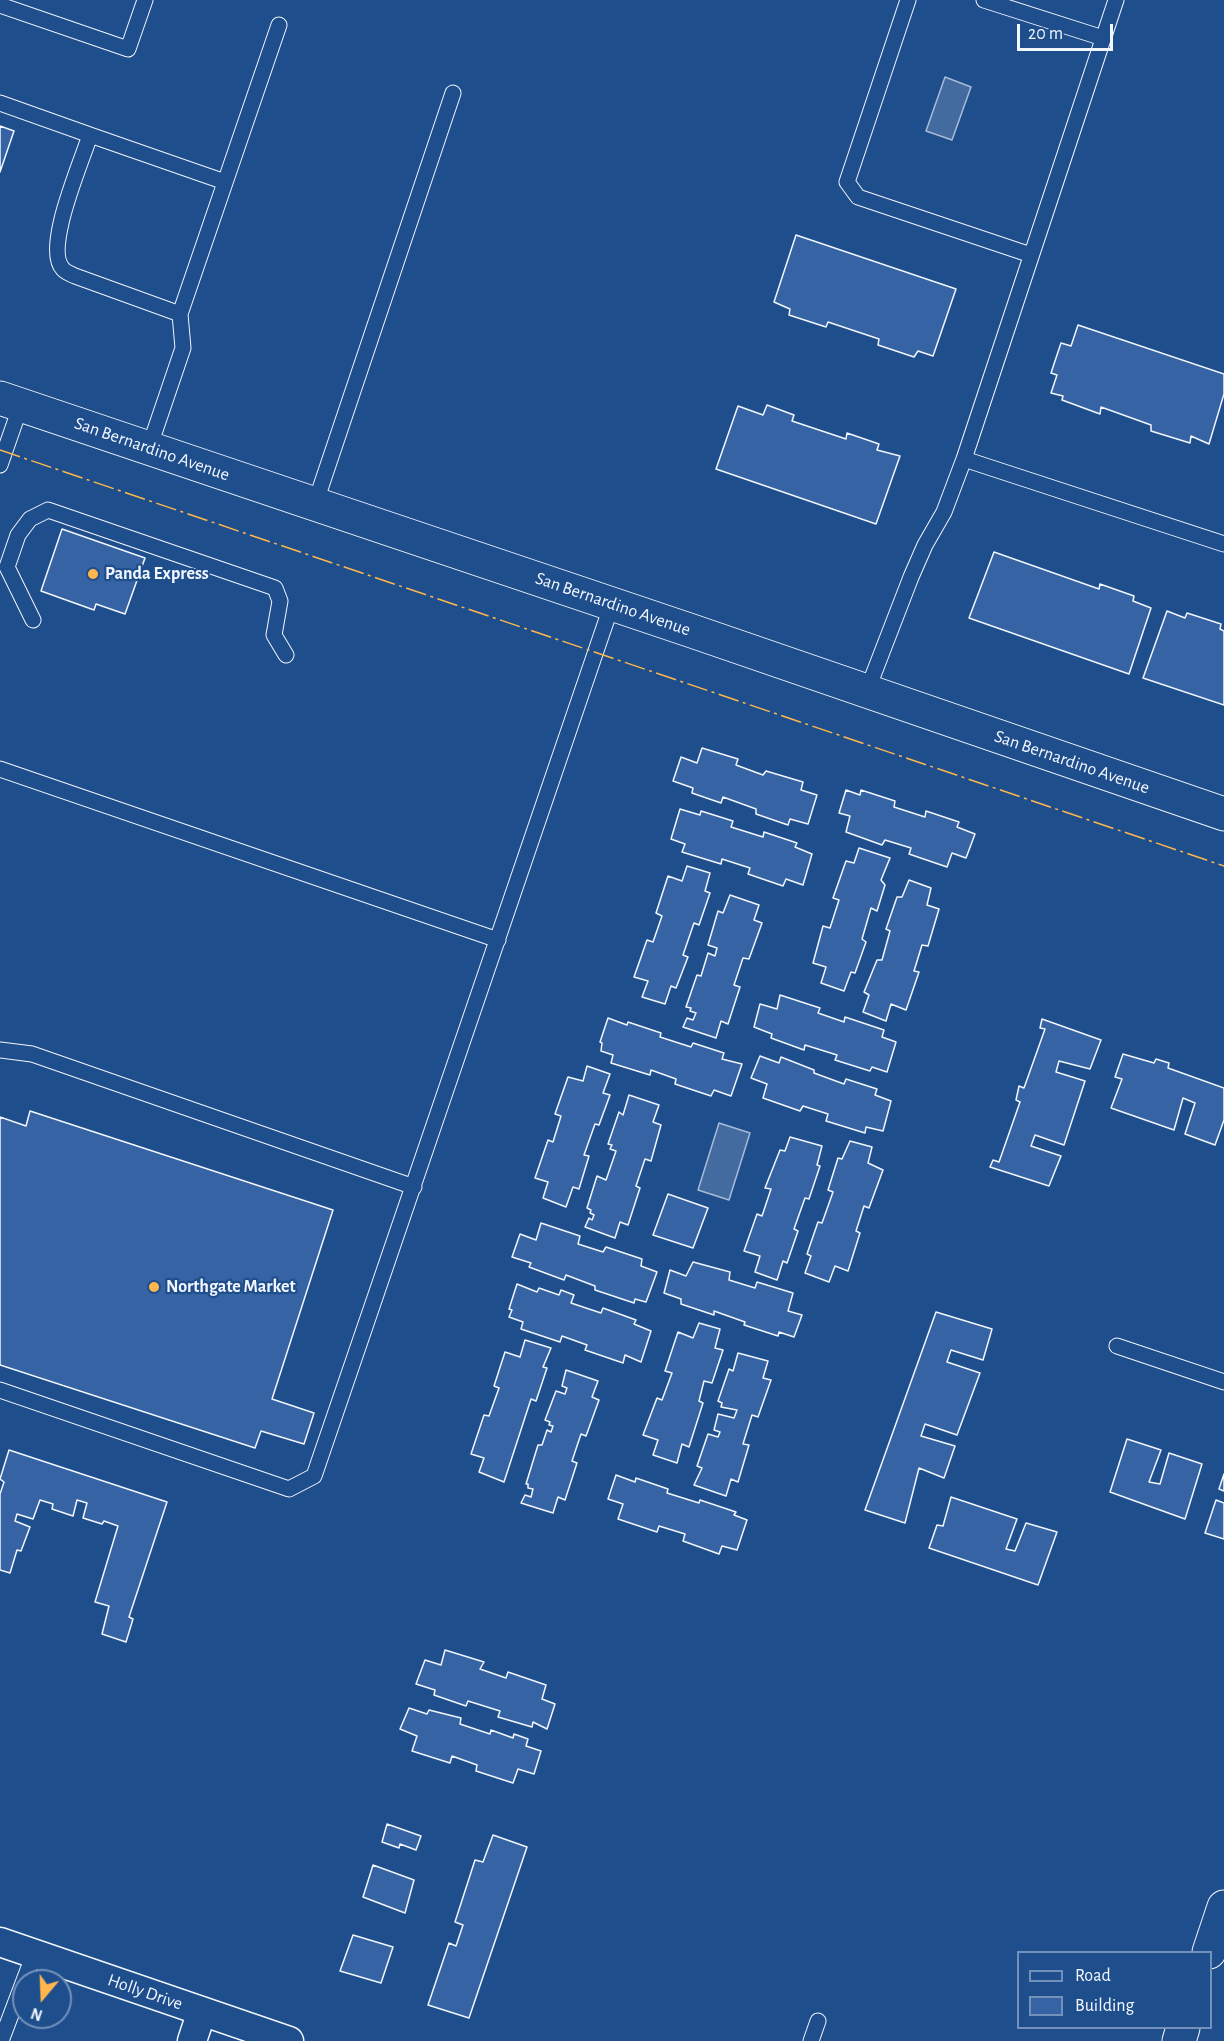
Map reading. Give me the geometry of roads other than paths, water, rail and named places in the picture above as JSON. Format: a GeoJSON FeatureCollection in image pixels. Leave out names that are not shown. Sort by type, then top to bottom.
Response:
{"type":"FeatureCollection","features":[{"type":"Feature","properties":{"kind":"main road","name":"San Bernardino Avenue"},"geometry":{"type":"LineString","coordinates":[[11,401],[1224,814]]}},
{"type":"Feature","properties":{"kind":"main road"},"geometry":{"type":"LineString","coordinates":[[1210,1951],[1224,1908]]}},
{"type":"Feature","properties":{"kind":"street","name":"Holly Drive"},"geometry":{"type":"LineString","coordinates":[[0,1942],[289,2041]]}},
{"type":"Feature","properties":{"kind":"street"},"geometry":{"type":"LineString","coordinates":[[192,2041],[202,2011]]}},
{"type":"Feature","properties":{"kind":"lane"},"geometry":{"type":"LineString","coordinates":[[0,5],[128,49],[145,0]]}},
{"type":"Feature","properties":{"kind":"lane"},"geometry":{"type":"LineString","coordinates":[[908,0],[847,182],[858,197],[1031,255]]}},
{"type":"Feature","properties":{"kind":"lane"},"geometry":{"type":"LineString","coordinates":[[984,0],[1103,38]]}},
{"type":"Feature","properties":{"kind":"lane"},"geometry":{"type":"LineString","coordinates":[[867,691],[911,577],[944,512],[964,459],[1116,0]]}},
{"type":"Feature","properties":{"kind":"lane"},"geometry":{"type":"LineString","coordinates":[[149,448],[183,348],[180,314],[279,25]]}},
{"type":"Feature","properties":{"kind":"lane"},"geometry":{"type":"LineString","coordinates":[[315,504],[453,93]]}},
{"type":"Feature","properties":{"kind":"lane"},"geometry":{"type":"LineString","coordinates":[[0,103],[225,182]]}},
{"type":"Feature","properties":{"kind":"lane"},"geometry":{"type":"LineString","coordinates":[[90,135],[58,231],[57,259],[63,269],[75,276],[180,314]]}},
{"type":"Feature","properties":{"kind":"lane"},"geometry":{"type":"LineString","coordinates":[[0,465],[11,401]]}},
{"type":"Feature","properties":{"kind":"lane"},"geometry":{"type":"LineString","coordinates":[[964,459],[1224,544]]}},
{"type":"Feature","properties":{"kind":"lane"},"geometry":{"type":"LineString","coordinates":[[33,620],[8,567],[18,535],[30,519],[48,510],[275,588],[280,601],[274,635],[286,656]]}},
{"type":"Feature","properties":{"kind":"lane"},"geometry":{"type":"LineString","coordinates":[[0,1390],[289,1489],[314,1476],[612,604]]}},
{"type":"Feature","properties":{"kind":"lane"},"geometry":{"type":"LineString","coordinates":[[0,770],[498,940]]}},
{"type":"Feature","properties":{"kind":"lane"},"geometry":{"type":"LineString","coordinates":[[0,1050],[32,1054],[414,1187]]}},
{"type":"Feature","properties":{"kind":"lane"},"geometry":{"type":"LineString","coordinates":[[1117,1346],[1224,1382]]}},
{"type":"Feature","properties":{"kind":"lane"},"geometry":{"type":"LineString","coordinates":[[1,2041],[34,1954]]}},
{"type":"Feature","properties":{"kind":"lane"},"geometry":{"type":"LineString","coordinates":[[811,2041],[818,2022]]}},
{"type":"Feature","properties":{"kind":"water"},"geometry":{"type":"Polygon","coordinates":[[[945,77],[971,87],[952,140],[926,131],[945,77]]]}},
{"type":"Feature","properties":{"kind":"water"},"geometry":{"type":"Polygon","coordinates":[[[719,1123],[750,1133],[729,1200],[698,1190],[719,1123]]]}},
{"type":"Feature","properties":{"kind":"place","name":"Panda Express"},"geometry":{"type":"Point","coordinates":[93,574]}},
{"type":"Feature","properties":{"kind":"place","name":"Northgate Market"},"geometry":{"type":"Point","coordinates":[154,1287]}}]}
